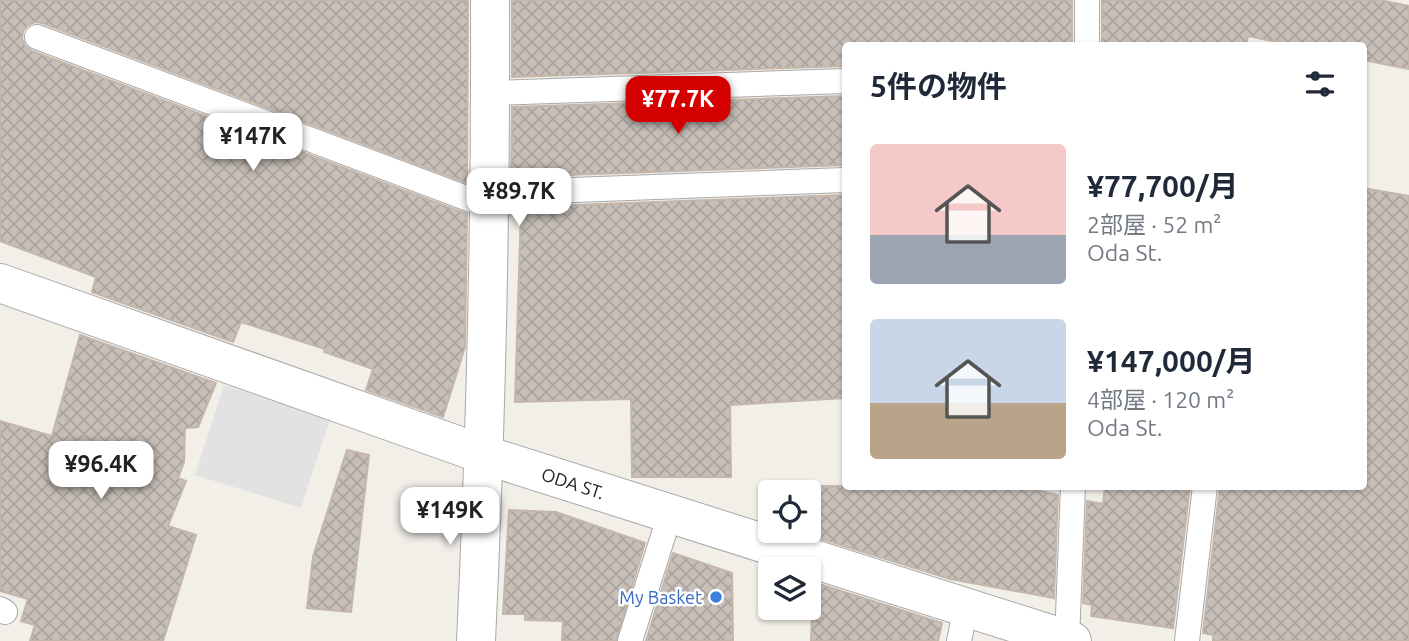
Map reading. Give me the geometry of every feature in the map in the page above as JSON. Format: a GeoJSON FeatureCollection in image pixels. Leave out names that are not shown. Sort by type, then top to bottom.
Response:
{"type":"FeatureCollection","features":[{"type":"Feature","properties":{"kind":"street"},"geometry":{"type":"LineString","coordinates":[[476,641],[485,455],[491,93],[489,0]]}},
{"type":"Feature","properties":{"kind":"street","name":"ODA ST."},"geometry":{"type":"LineString","coordinates":[[0,283],[485,455],[670,514],[963,624],[1069,640]]}},
{"type":"Feature","properties":{"kind":"lane"},"geometry":{"type":"LineString","coordinates":[[1087,0],[1087,42]]}},
{"type":"Feature","properties":{"kind":"lane"},"geometry":{"type":"LineString","coordinates":[[37,37],[490,200],[842,180]]}},
{"type":"Feature","properties":{"kind":"lane"},"geometry":{"type":"LineString","coordinates":[[491,93],[842,82]]}},
{"type":"Feature","properties":{"kind":"lane"},"geometry":{"type":"LineString","coordinates":[[1069,640],[1073,490]]}},
{"type":"Feature","properties":{"kind":"lane"},"geometry":{"type":"LineString","coordinates":[[1187,641],[1205,490]]}},
{"type":"Feature","properties":{"kind":"lane"},"geometry":{"type":"LineString","coordinates":[[630,641],[670,514]]}},
{"type":"Feature","properties":{"kind":"shaded area"},"geometry":{"type":"Polygon","coordinates":[[[224,385],[330,419],[301,508],[195,475],[224,385]]]}},
{"type":"Feature","properties":{"kind":"building"},"geometry":{"type":"Polygon","coordinates":[[[0,0],[468,0],[467,183],[42,23],[28,25],[23,31],[22,39],[25,46],[32,51],[467,214],[465,347],[443,417],[366,390],[373,369],[324,352],[325,349],[241,322],[233,342],[92,292],[96,277],[0,241],[0,0]]]}},
{"type":"Feature","properties":{"kind":"building"},"geometry":{"type":"Polygon","coordinates":[[[512,0],[1072,0],[1072,42],[842,42],[842,66],[512,77],[512,0]]]}},
{"type":"Feature","properties":{"kind":"building"},"geometry":{"type":"Polygon","coordinates":[[[1102,0],[1380,0],[1409,6],[1409,69],[1367,61],[1367,42],[1277,42],[1248,36],[1247,42],[1102,42],[1102,0]]]}},
{"type":"Feature","properties":{"kind":"building"},"geometry":{"type":"Polygon","coordinates":[[[842,96],[842,165],[511,177],[512,107],[842,96]]]}},
{"type":"Feature","properties":{"kind":"building"},"geometry":{"type":"Polygon","coordinates":[[[1367,189],[1409,196],[1409,641],[1213,641],[1213,635],[1203,633],[1220,490],[1367,490],[1367,189]]]}},
{"type":"Feature","properties":{"kind":"building"},"geometry":{"type":"Polygon","coordinates":[[[842,195],[842,398],[730,405],[731,477],[632,477],[631,399],[515,402],[521,207],[842,195]]]}},
{"type":"Feature","properties":{"kind":"building"},"geometry":{"type":"Polygon","coordinates":[[[80,335],[216,383],[198,427],[185,428],[184,462],[178,478],[186,481],[168,526],[196,535],[163,641],[30,641],[35,625],[21,621],[28,599],[0,591],[0,421],[52,436],[80,335]]]}},
{"type":"Feature","properties":{"kind":"building"},"geometry":{"type":"Polygon","coordinates":[[[347,450],[369,455],[351,612],[307,608],[313,557],[347,450]]]}},
{"type":"Feature","properties":{"kind":"building"},"geometry":{"type":"Polygon","coordinates":[[[821,486],[842,486],[842,490],[1036,490],[1058,495],[1054,598],[950,579],[821,539],[821,486]]]}},
{"type":"Feature","properties":{"kind":"building"},"geometry":{"type":"Polygon","coordinates":[[[1105,490],[1190,490],[1173,628],[1091,616],[1092,605],[1083,603],[1087,501],[1103,504],[1105,490]]]}},
{"type":"Feature","properties":{"kind":"building"},"geometry":{"type":"Polygon","coordinates":[[[509,510],[556,512],[645,543],[616,641],[562,641],[563,621],[525,620],[525,614],[503,614],[509,510]]]}},
{"type":"Feature","properties":{"kind":"building","name":"My Basket"},"geometry":{"type":"Polygon","coordinates":[[[673,553],[732,573],[733,641],[646,641],[673,553]]]}},
{"type":"Feature","properties":{"kind":"building"},"geometry":{"type":"Polygon","coordinates":[[[821,585],[942,623],[938,641],[811,641],[812,620],[821,620],[821,585]]]}},
{"type":"Feature","properties":{"kind":"place","name":"My Basket"},"geometry":{"type":"Point","coordinates":[716,597]}}]}
